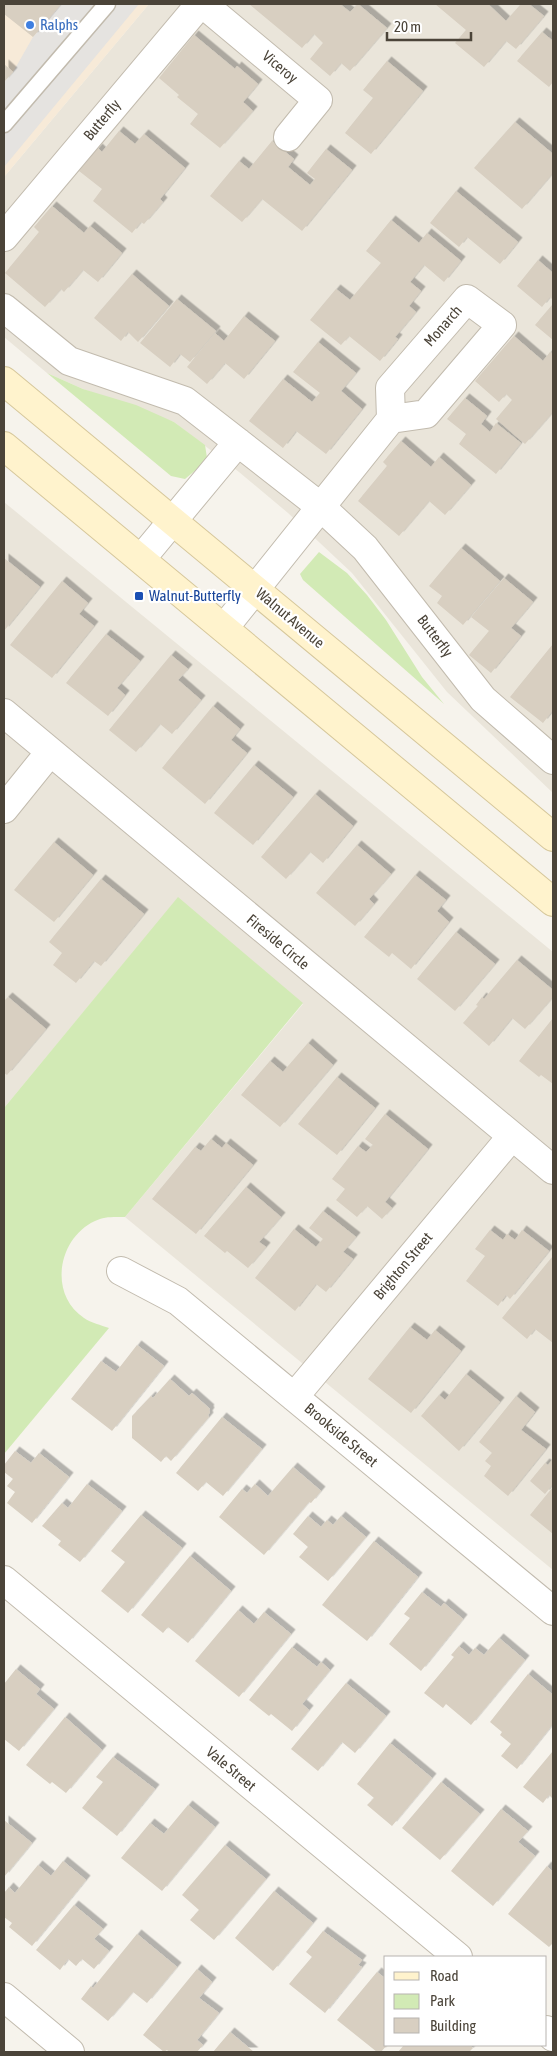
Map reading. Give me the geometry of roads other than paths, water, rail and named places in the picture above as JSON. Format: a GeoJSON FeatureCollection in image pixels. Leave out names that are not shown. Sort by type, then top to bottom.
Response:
{"type":"FeatureCollection","features":[{"type":"Feature","properties":{"kind":"main road","name":"Walnut Avenue"},"geometry":{"type":"LineString","coordinates":[[4,381],[553,837]]}},
{"type":"Feature","properties":{"kind":"main road"},"geometry":{"type":"LineString","coordinates":[[4,446],[553,900]]}},
{"type":"Feature","properties":{"kind":"street","name":"Viceroy"},"geometry":{"type":"LineString","coordinates":[[202,4],[318,100],[288,137]]}},
{"type":"Feature","properties":{"kind":"street","name":"Butterfly"},"geometry":{"type":"LineString","coordinates":[[4,237],[202,4]]}},
{"type":"Feature","properties":{"kind":"street","name":"Butterfly"},"geometry":{"type":"LineString","coordinates":[[4,308],[69,360],[185,401],[321,507],[365,548],[483,699],[553,760]]}},
{"type":"Feature","properties":{"kind":"street"},"geometry":{"type":"LineString","coordinates":[[224,628],[391,419]]}},
{"type":"Feature","properties":{"kind":"street"},"geometry":{"type":"LineString","coordinates":[[141,559],[238,442]]}},
{"type":"Feature","properties":{"kind":"street","name":"Fireside Circle"},"geometry":{"type":"LineString","coordinates":[[4,714],[553,1170]]}},
{"type":"Feature","properties":{"kind":"street"},"geometry":{"type":"LineString","coordinates":[[4,808],[50,752]]}},
{"type":"Feature","properties":{"kind":"street","name":"Brighton Street"},"geometry":{"type":"LineString","coordinates":[[294,1397],[512,1136]]}},
{"type":"Feature","properties":{"kind":"street","name":"Brookside Street"},"geometry":{"type":"LineString","coordinates":[[121,1271],[178,1301],[553,1611]]}},
{"type":"Feature","properties":{"kind":"street","name":"Vale Street"},"geometry":{"type":"LineString","coordinates":[[4,1580],[457,1956]]}},
{"type":"Feature","properties":{"kind":"street"},"geometry":{"type":"LineString","coordinates":[[4,1997],[70,2052]]}},
{"type":"Feature","properties":{"kind":"lane"},"geometry":{"type":"LineString","coordinates":[[4,124],[107,4]]}},
{"type":"Feature","properties":{"kind":"place","name":"Ralphs"},"geometry":{"type":"Point","coordinates":[30,25]}},
{"type":"Feature","properties":{"kind":"place","name":"Walnut-Butterfly"},"geometry":{"type":"Point","coordinates":[139,596]}}]}
